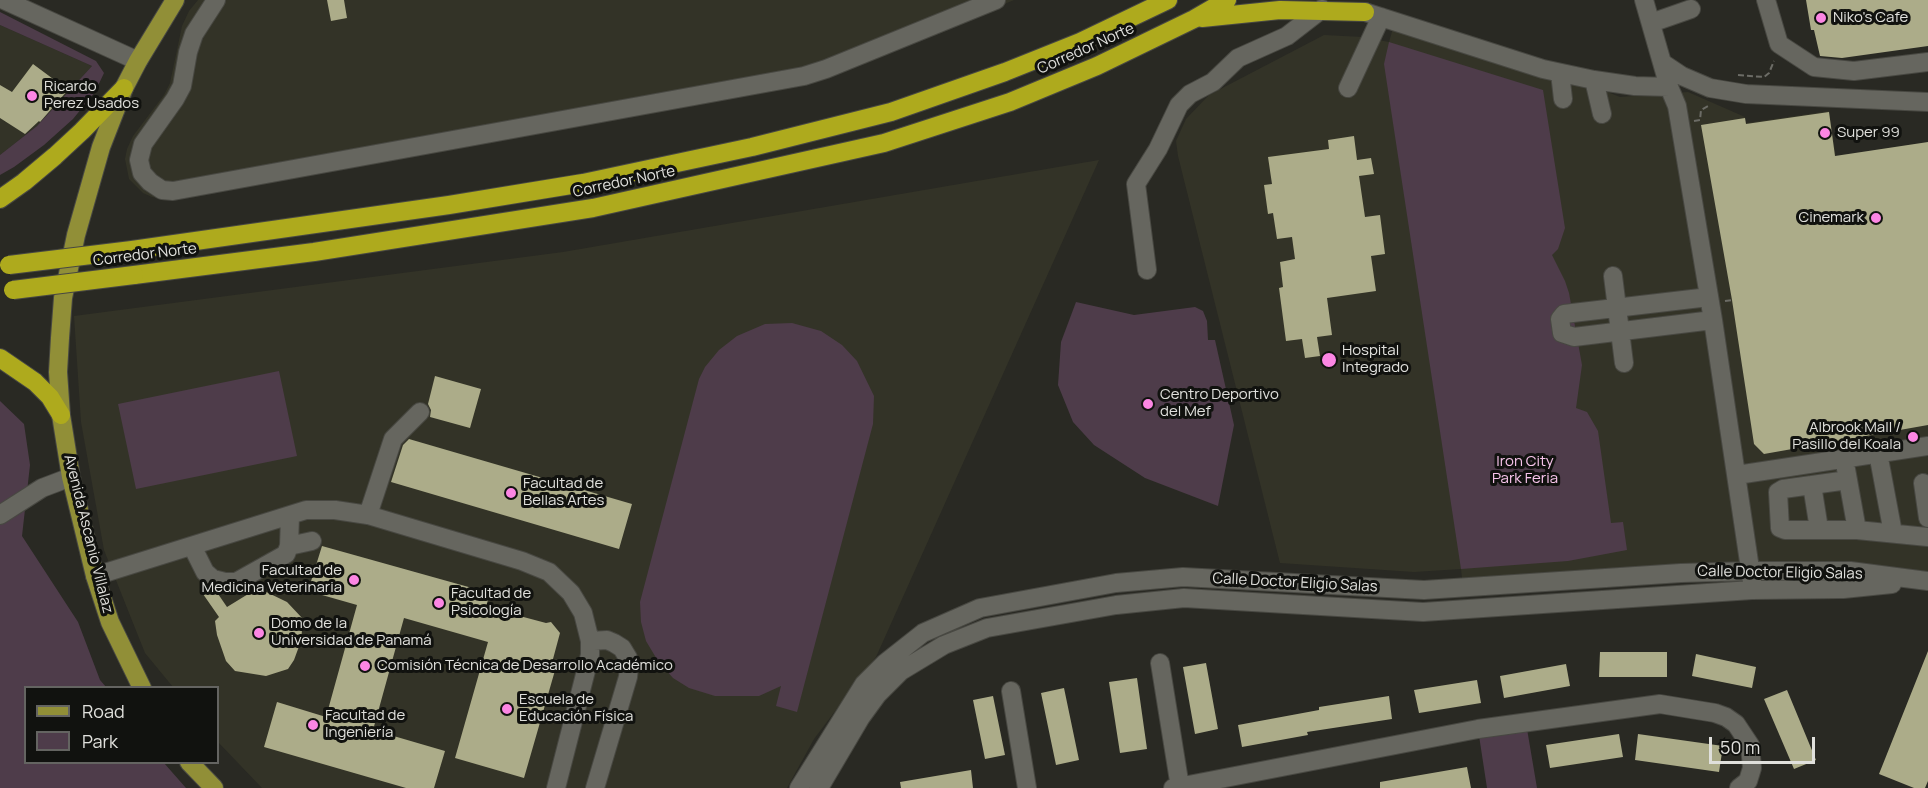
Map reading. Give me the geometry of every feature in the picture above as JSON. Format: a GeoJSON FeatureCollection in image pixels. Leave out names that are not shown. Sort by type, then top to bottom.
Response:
{"type":"FeatureCollection","features":[{"type":"Feature","properties":{"kind":"highway","name":"Corredor Norte"},"geometry":{"type":"LineString","coordinates":[[5,265],[132,250],[449,205],[572,185],[752,147],[891,111],[974,83],[1080,42],[1168,0]]}},
{"type":"Feature","properties":{"kind":"highway","name":"Corredor Norte"},"geometry":{"type":"LineString","coordinates":[[7,291],[314,252],[593,208],[884,143],[1010,102],[1097,66],[1194,19],[1227,0]]}},
{"type":"Feature","properties":{"kind":"highway"},"geometry":{"type":"LineString","coordinates":[[1194,19],[1280,10],[1375,9]]}},
{"type":"Feature","properties":{"kind":"highway"},"geometry":{"type":"LineString","coordinates":[[0,199],[55,156],[124,88]]}},
{"type":"Feature","properties":{"kind":"highway"},"geometry":{"type":"LineString","coordinates":[[0,358],[35,382],[50,398],[61,415]]}},
{"type":"Feature","properties":{"kind":"main road","name":"Avenida Ascanio Villalaz"},"geometry":{"type":"LineString","coordinates":[[142,686],[110,622],[95,576],[70,477],[61,415],[58,372],[63,298],[75,235],[101,147],[124,88],[176,0]]}},
{"type":"Feature","properties":{"kind":"main road"},"geometry":{"type":"LineString","coordinates":[[191,764],[214,788]]}},
{"type":"Feature","properties":{"kind":"street"},"geometry":{"type":"LineString","coordinates":[[4,0],[138,61]]}},
{"type":"Feature","properties":{"kind":"street"},"geometry":{"type":"LineString","coordinates":[[216,0],[194,34],[182,86],[176,99],[143,144],[139,160],[142,172],[150,183],[162,190],[173,191],[804,76],[996,0]]}},
{"type":"Feature","properties":{"kind":"street"},"geometry":{"type":"LineString","coordinates":[[1644,0],[1669,87],[1677,106],[1713,320],[1752,590]]}},
{"type":"Feature","properties":{"kind":"street"},"geometry":{"type":"LineString","coordinates":[[1766,0],[1779,44],[1815,67],[1854,71],[1928,63]]}},
{"type":"Feature","properties":{"kind":"street"},"geometry":{"type":"LineString","coordinates":[[1147,270],[1136,184],[1158,149],[1179,105],[1190,94],[1212,82],[1238,58],[1287,36],[1322,9]]}},
{"type":"Feature","properties":{"kind":"street"},"geometry":{"type":"LineString","coordinates":[[1348,88],[1375,9],[1560,73],[1635,86],[1669,87]]}},
{"type":"Feature","properties":{"kind":"street"},"geometry":{"type":"LineString","coordinates":[[1651,23],[1691,9]]}},
{"type":"Feature","properties":{"kind":"street"},"geometry":{"type":"LineString","coordinates":[[1664,64],[1682,76],[1710,88],[1746,94],[1928,102]]}},
{"type":"Feature","properties":{"kind":"street"},"geometry":{"type":"LineString","coordinates":[[1560,73],[1563,99]]}},
{"type":"Feature","properties":{"kind":"street"},"geometry":{"type":"LineString","coordinates":[[1594,80],[1602,114]]}},
{"type":"Feature","properties":{"kind":"street"},"geometry":{"type":"LineString","coordinates":[[1612,276],[1624,363]]}},
{"type":"Feature","properties":{"kind":"street"},"geometry":{"type":"LineString","coordinates":[[1709,297],[1564,314],[1560,320],[1562,333],[1574,337],[1713,320]]}},
{"type":"Feature","properties":{"kind":"street"},"geometry":{"type":"LineString","coordinates":[[368,515],[393,439],[420,412]]}},
{"type":"Feature","properties":{"kind":"street"},"geometry":{"type":"LineString","coordinates":[[1737,475],[1928,446]]}},
{"type":"Feature","properties":{"kind":"street"},"geometry":{"type":"LineString","coordinates":[[1878,453],[1893,533]]}},
{"type":"Feature","properties":{"kind":"street"},"geometry":{"type":"LineString","coordinates":[[1844,459],[1857,530]]}},
{"type":"Feature","properties":{"kind":"street"},"geometry":{"type":"LineString","coordinates":[[0,515],[42,488],[70,477]]}},
{"type":"Feature","properties":{"kind":"street"},"geometry":{"type":"LineString","coordinates":[[1848,480],[1783,489],[1778,492],[1780,528],[1785,530],[1857,530],[1928,537]]}},
{"type":"Feature","properties":{"kind":"street"},"geometry":{"type":"LineString","coordinates":[[1923,483],[1928,518]]}},
{"type":"Feature","properties":{"kind":"street"},"geometry":{"type":"LineString","coordinates":[[1812,485],[1819,529]]}},
{"type":"Feature","properties":{"kind":"street"},"geometry":{"type":"LineString","coordinates":[[95,576],[306,510],[335,510],[368,515],[522,561],[549,572],[571,592],[583,613],[590,641],[590,655],[556,788]]}},
{"type":"Feature","properties":{"kind":"street"},"geometry":{"type":"LineString","coordinates":[[192,546],[205,572],[213,579],[236,582],[286,554],[289,546],[290,516]]}},
{"type":"Feature","properties":{"kind":"street"},"geometry":{"type":"LineString","coordinates":[[289,546],[312,541]]}},
{"type":"Feature","properties":{"kind":"street","name":"Calle Doctor Eligio Salas"},"geometry":{"type":"LineString","coordinates":[[799,788],[864,684],[885,663],[923,633],[981,608],[1116,583],[1183,577],[1424,590],[1681,573],[1751,571],[1850,571],[1924,581]]}},
{"type":"Feature","properties":{"kind":"street","name":"Calle Doctor Eligio Salas"},"geometry":{"type":"LineString","coordinates":[[819,788],[861,717],[877,695],[901,671],[944,645],[987,628],[1116,605],[1184,598],[1423,612],[1752,590],[1843,589],[1924,581]]}},
{"type":"Feature","properties":{"kind":"street"},"geometry":{"type":"LineString","coordinates":[[590,641],[607,640],[622,648],[628,658],[629,667],[595,788]]}},
{"type":"Feature","properties":{"kind":"street"},"geometry":{"type":"LineString","coordinates":[[1160,663],[1177,787],[1478,729],[1659,704],[1715,713],[1737,724],[1750,745],[1752,768],[1748,781],[1739,788]]}},
{"type":"Feature","properties":{"kind":"street"},"geometry":{"type":"LineString","coordinates":[[1011,691],[1027,788]]}},
{"type":"Feature","properties":{"kind":"path"},"geometry":{"type":"LineString","coordinates":[[1732,75],[1764,77],[1769,73],[1779,44]]}},
{"type":"Feature","properties":{"kind":"shaded area"},"geometry":{"type":"Polygon","coordinates":[[[198,0],[1014,0],[868,61],[162,199],[152,197],[143,193],[129,179],[125,159],[127,149],[133,136],[164,95],[170,83],[182,26],[189,11],[198,0]]]}},
{"type":"Feature","properties":{"kind":"shaded area"},"geometry":{"type":"Polygon","coordinates":[[[1395,21],[1560,73],[1620,97],[1688,92],[1745,117],[1746,123],[1829,111],[1836,157],[1928,143],[1928,581],[1850,571],[1463,587],[1461,569],[1414,572],[1280,563],[1176,141],[1186,119],[1209,95],[1324,35],[1363,37],[1389,42],[1395,21]]]}},
{"type":"Feature","properties":{"kind":"shaded area","name":"Ricardo Perez Usados"},"geometry":{"type":"Polygon","coordinates":[[[0,25],[92,66],[37,126],[0,155],[0,25]]]}},
{"type":"Feature","properties":{"kind":"shaded area"},"geometry":{"type":"Polygon","coordinates":[[[1099,160],[876,657],[814,739],[787,788],[262,788],[219,743],[219,686],[172,686],[145,653],[104,550],[81,422],[74,316],[563,252],[1099,160]]]}},
{"type":"Feature","properties":{"kind":"green space"},"geometry":{"type":"Polygon","coordinates":[[[0,12],[96,61],[104,73],[95,92],[73,119],[44,145],[0,175],[0,155],[37,126],[92,66],[0,25],[0,12]]]}},
{"type":"Feature","properties":{"kind":"green space","name":"Iron City Park Feria"},"geometry":{"type":"Polygon","coordinates":[[[1389,42],[1543,90],[1565,228],[1558,249],[1552,255],[1569,293],[1582,365],[1576,408],[1587,412],[1598,431],[1611,523],[1623,522],[1627,550],[1568,561],[1461,569],[1384,64],[1389,42]]]}},
{"type":"Feature","properties":{"kind":"green space","name":"Centro Deportivo del Mef"},"geometry":{"type":"Polygon","coordinates":[[[1076,302],[1134,315],[1195,307],[1203,311],[1207,321],[1208,340],[1215,340],[1234,425],[1218,506],[1145,478],[1094,445],[1073,422],[1058,385],[1061,342],[1076,302]]]}},
{"type":"Feature","properties":{"kind":"green space"},"geometry":{"type":"Polygon","coordinates":[[[792,323],[821,331],[842,345],[857,361],[874,396],[873,424],[797,712],[776,706],[781,686],[759,696],[715,696],[689,688],[673,678],[658,661],[646,641],[641,622],[640,602],[699,379],[705,367],[719,350],[737,336],[765,324],[792,323]]]}},
{"type":"Feature","properties":{"kind":"green space"},"geometry":{"type":"Polygon","coordinates":[[[279,371],[297,456],[136,489],[118,404],[279,371]]]}},
{"type":"Feature","properties":{"kind":"green space"},"geometry":{"type":"Polygon","coordinates":[[[0,401],[24,424],[30,465],[22,536],[78,622],[100,680],[105,686],[24,686],[24,764],[165,764],[186,788],[0,788],[0,401]]]}},
{"type":"Feature","properties":{"kind":"green space"},"geometry":{"type":"Polygon","coordinates":[[[1526,723],[1537,788],[1487,788],[1478,729],[1526,723]]]}},
{"type":"Feature","properties":{"kind":"building"},"geometry":{"type":"Polygon","coordinates":[[[327,0],[344,0],[347,18],[331,21],[327,0]]]}},
{"type":"Feature","properties":{"kind":"building"},"geometry":{"type":"Polygon","coordinates":[[[1806,0],[1928,0],[1928,46],[1842,58],[1820,56],[1814,30],[1811,30],[1806,0]]]}},
{"type":"Feature","properties":{"kind":"building"},"geometry":{"type":"Polygon","coordinates":[[[33,64],[68,90],[40,122],[25,134],[0,118],[0,85],[12,92],[33,64]]]}},
{"type":"Feature","properties":{"kind":"building"},"geometry":{"type":"Polygon","coordinates":[[[1829,112],[1835,156],[1928,142],[1928,425],[1764,454],[1754,444],[1732,300],[1701,125],[1745,118],[1746,124],[1829,112]]]}},
{"type":"Feature","properties":{"kind":"building"},"geometry":{"type":"Polygon","coordinates":[[[1354,136],[1357,160],[1371,158],[1374,174],[1359,176],[1365,217],[1380,215],[1385,254],[1371,256],[1376,291],[1327,298],[1332,335],[1317,337],[1320,356],[1305,358],[1302,339],[1286,341],[1279,288],[1283,287],[1280,262],[1295,259],[1292,237],[1277,239],[1273,213],[1268,214],[1264,185],[1272,184],[1268,157],[1329,149],[1328,140],[1354,136]]]}},
{"type":"Feature","properties":{"kind":"building"},"geometry":{"type":"Polygon","coordinates":[[[435,376],[481,389],[470,428],[430,417],[431,410],[428,404],[435,376]]]}},
{"type":"Feature","properties":{"kind":"building","name":"Facultad de Bellas Artes"},"geometry":{"type":"Polygon","coordinates":[[[409,439],[632,504],[619,549],[391,482],[403,445],[409,439]]]}},
{"type":"Feature","properties":{"kind":"building"},"geometry":{"type":"Polygon","coordinates":[[[322,546],[490,593],[486,607],[546,623],[551,622],[560,633],[553,659],[558,660],[524,778],[455,758],[488,642],[404,618],[373,730],[445,751],[434,788],[406,788],[264,747],[277,702],[326,717],[357,605],[308,591],[322,546]]]}},
{"type":"Feature","properties":{"kind":"building","name":"Domo de la Universidad de Panamá"},"geometry":{"type":"Polygon","coordinates":[[[258,588],[287,602],[303,619],[301,641],[294,660],[288,669],[266,676],[235,671],[226,661],[217,635],[215,621],[219,617],[203,594],[210,590],[216,591],[227,607],[258,588]]]}},
{"type":"Feature","properties":{"kind":"building"},"geometry":{"type":"Polygon","coordinates":[[[1928,651],[1928,781],[1925,788],[1914,788],[1879,774],[1928,651]]]}},
{"type":"Feature","properties":{"kind":"building"},"geometry":{"type":"Polygon","coordinates":[[[1600,652],[1667,652],[1667,677],[1599,677],[1600,652]]]}},
{"type":"Feature","properties":{"kind":"building"},"geometry":{"type":"Polygon","coordinates":[[[1696,654],[1756,667],[1752,688],[1692,676],[1696,654]]]}},
{"type":"Feature","properties":{"kind":"building"},"geometry":{"type":"Polygon","coordinates":[[[1206,663],[1218,729],[1195,734],[1183,667],[1206,663]]]}},
{"type":"Feature","properties":{"kind":"building"},"geometry":{"type":"Polygon","coordinates":[[[1566,664],[1570,686],[1504,698],[1500,676],[1566,664]]]}},
{"type":"Feature","properties":{"kind":"building"},"geometry":{"type":"Polygon","coordinates":[[[1137,678],[1147,749],[1120,753],[1109,682],[1137,678]]]}},
{"type":"Feature","properties":{"kind":"building"},"geometry":{"type":"Polygon","coordinates":[[[1477,680],[1481,703],[1419,713],[1414,690],[1477,680]]]}},
{"type":"Feature","properties":{"kind":"building"},"geometry":{"type":"Polygon","coordinates":[[[1064,688],[1079,760],[1056,765],[1041,693],[1064,688]]]}},
{"type":"Feature","properties":{"kind":"building"},"geometry":{"type":"Polygon","coordinates":[[[1787,690],[1816,760],[1794,769],[1764,699],[1787,690]]]}},
{"type":"Feature","properties":{"kind":"building"},"geometry":{"type":"Polygon","coordinates":[[[993,696],[1005,755],[985,759],[973,700],[993,696]]]}},
{"type":"Feature","properties":{"kind":"building"},"geometry":{"type":"Polygon","coordinates":[[[1389,696],[1392,719],[1307,732],[1308,735],[1242,747],[1238,725],[1319,710],[1319,707],[1389,696]]]}},
{"type":"Feature","properties":{"kind":"building"},"geometry":{"type":"Polygon","coordinates":[[[1619,734],[1623,757],[1550,768],[1546,745],[1619,734]]]}},
{"type":"Feature","properties":{"kind":"building"},"geometry":{"type":"Polygon","coordinates":[[[1638,734],[1723,746],[1719,772],[1635,760],[1638,734]]]}},
{"type":"Feature","properties":{"kind":"building"},"geometry":{"type":"Polygon","coordinates":[[[1467,767],[1471,788],[1380,788],[1380,782],[1467,767]]]}},
{"type":"Feature","properties":{"kind":"building"},"geometry":{"type":"Polygon","coordinates":[[[971,770],[973,788],[901,788],[900,782],[971,770]]]}},
{"type":"Feature","properties":{"kind":"place","name":"Niko's Cafe"},"geometry":{"type":"Point","coordinates":[1821,18]}},
{"type":"Feature","properties":{"kind":"place","name":"Ricardo Perez Usados"},"geometry":{"type":"Point","coordinates":[32,96]}},
{"type":"Feature","properties":{"kind":"place","name":"Super 99"},"geometry":{"type":"Point","coordinates":[1825,133]}},
{"type":"Feature","properties":{"kind":"place","name":"Cinemark"},"geometry":{"type":"Point","coordinates":[1876,218]}},
{"type":"Feature","properties":{"kind":"place","name":"Hospital Integrado"},"geometry":{"type":"Point","coordinates":[1329,360]}},
{"type":"Feature","properties":{"kind":"place","name":"Centro Deportivo del Mef"},"geometry":{"type":"Point","coordinates":[1148,404]}},
{"type":"Feature","properties":{"kind":"place","name":"Albrook Mall / Pasillo del Koala"},"geometry":{"type":"Point","coordinates":[1913,437]}},
{"type":"Feature","properties":{"kind":"place","name":"Facultad de Bellas Artes"},"geometry":{"type":"Point","coordinates":[511,493]}},
{"type":"Feature","properties":{"kind":"place","name":"Facultad de Medicina Veterinaria"},"geometry":{"type":"Point","coordinates":[354,580]}},
{"type":"Feature","properties":{"kind":"place","name":"Facultad de Psicología"},"geometry":{"type":"Point","coordinates":[439,603]}},
{"type":"Feature","properties":{"kind":"place","name":"Domo de la Universidad de Panamá"},"geometry":{"type":"Point","coordinates":[259,633]}},
{"type":"Feature","properties":{"kind":"place","name":"Comisión Técnica de Desarrollo Académico"},"geometry":{"type":"Point","coordinates":[365,666]}},
{"type":"Feature","properties":{"kind":"place","name":"Escuela de Educación Física"},"geometry":{"type":"Point","coordinates":[507,709]}},
{"type":"Feature","properties":{"kind":"place","name":"Facultad de Ingeniería"},"geometry":{"type":"Point","coordinates":[313,725]}}]}
